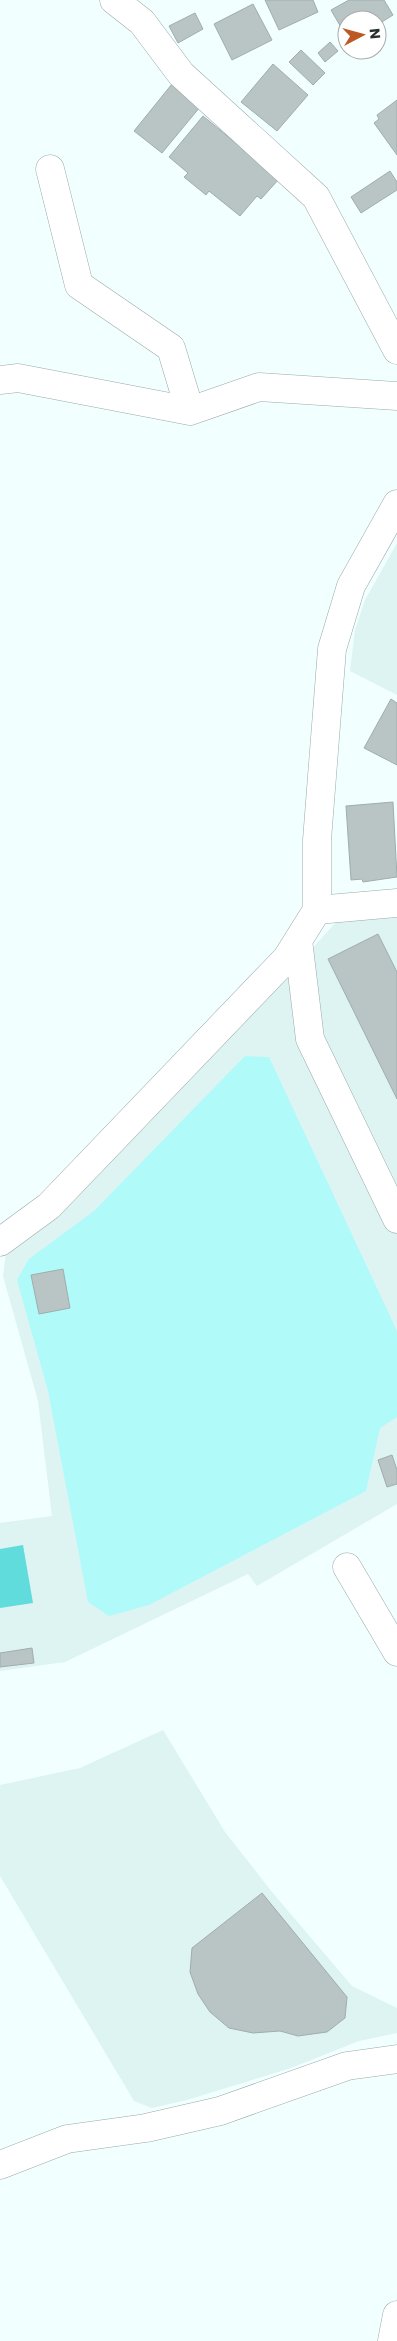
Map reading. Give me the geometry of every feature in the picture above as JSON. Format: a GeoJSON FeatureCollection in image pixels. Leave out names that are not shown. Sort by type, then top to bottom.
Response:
{"type":"FeatureCollection","features":[{"type":"Feature","properties":{"kind":"street"},"geometry":{"type":"LineString","coordinates":[[114,0],[142,22],[181,74],[316,197],[397,350]]}},
{"type":"Feature","properties":{"kind":"street"},"geometry":{"type":"LineString","coordinates":[[50,169],[79,285],[171,348],[190,411]]}},
{"type":"Feature","properties":{"kind":"street"},"geometry":{"type":"LineString","coordinates":[[0,380],[18,378],[190,411],[259,387],[397,396]]}},
{"type":"Feature","properties":{"kind":"street"},"geometry":{"type":"LineString","coordinates":[[0,1242],[49,1206],[287,958],[316,910],[317,840],[332,649],[351,586],[397,504]]}},
{"type":"Feature","properties":{"kind":"street"},"geometry":{"type":"LineString","coordinates":[[316,910],[397,903]]}},
{"type":"Feature","properties":{"kind":"street"},"geometry":{"type":"LineString","coordinates":[[298,940],[310,1039],[397,1219]]}},
{"type":"Feature","properties":{"kind":"street"},"geometry":{"type":"LineString","coordinates":[[347,1567],[397,1652]]}},
{"type":"Feature","properties":{"kind":"street"},"geometry":{"type":"LineString","coordinates":[[0,2165],[67,2139],[146,2128],[201,2115],[347,2066],[397,2059]]}},
{"type":"Feature","properties":{"kind":"street"},"geometry":{"type":"LineString","coordinates":[[392,2341],[397,2315]]}},
{"type":"Feature","properties":{"kind":"shaded area"},"geometry":{"type":"Polygon","coordinates":[[[397,543],[397,695],[350,671],[355,630],[365,600],[397,543]]]}},
{"type":"Feature","properties":{"kind":"shaded area"},"geometry":{"type":"Polygon","coordinates":[[[397,914],[397,1504],[257,1586],[248,1574],[65,1662],[0,1671],[0,1523],[52,1516],[38,1401],[3,1276],[6,1253],[48,1224],[283,981],[336,922],[397,914]]]}},
{"type":"Feature","properties":{"kind":"shaded area"},"geometry":{"type":"Polygon","coordinates":[[[245,1056],[269,1057],[397,1331],[397,1417],[380,1428],[366,1491],[149,1605],[109,1616],[88,1602],[48,1391],[17,1280],[29,1259],[94,1211],[245,1056]]]}},
{"type":"Feature","properties":{"kind":"shaded area"},"geometry":{"type":"Polygon","coordinates":[[[23,1545],[33,1603],[0,1608],[0,1549],[23,1545]]]}},
{"type":"Feature","properties":{"kind":"shaded area"},"geometry":{"type":"Polygon","coordinates":[[[163,1730],[225,1832],[272,1892],[352,1986],[397,2008],[397,2033],[359,2041],[291,2068],[187,2100],[152,2108],[134,2101],[0,1876],[0,1785],[80,1768],[163,1730]]]}},
{"type":"Feature","properties":{"kind":"building"},"geometry":{"type":"Polygon","coordinates":[[[265,0],[313,0],[318,12],[279,30],[265,0]]]}},
{"type":"Feature","properties":{"kind":"building"},"geometry":{"type":"Polygon","coordinates":[[[349,0],[384,0],[393,15],[387,19],[387,10],[337,10],[337,20],[331,10],[349,0]]]}},
{"type":"Feature","properties":{"kind":"building"},"geometry":{"type":"Polygon","coordinates":[[[253,4],[272,40],[232,60],[214,24],[253,4]]]}},
{"type":"Feature","properties":{"kind":"building"},"geometry":{"type":"Polygon","coordinates":[[[195,13],[203,29],[178,43],[169,26],[195,13]]]}},
{"type":"Feature","properties":{"kind":"building"},"geometry":{"type":"Polygon","coordinates":[[[330,42],[337,50],[325,62],[318,53],[330,42]]]}},
{"type":"Feature","properties":{"kind":"building"},"geometry":{"type":"Polygon","coordinates":[[[301,50],[325,73],[313,85],[289,62],[301,50]]]}},
{"type":"Feature","properties":{"kind":"building"},"geometry":{"type":"Polygon","coordinates":[[[273,64],[308,95],[277,131],[241,102],[273,64]]]}},
{"type":"Feature","properties":{"kind":"building"},"geometry":{"type":"Polygon","coordinates":[[[172,84],[200,107],[162,153],[134,131],[172,84]]]}},
{"type":"Feature","properties":{"kind":"building"},"geometry":{"type":"Polygon","coordinates":[[[397,100],[397,155],[374,123],[379,119],[377,115],[397,100]]]}},
{"type":"Feature","properties":{"kind":"building"},"geometry":{"type":"Polygon","coordinates":[[[203,116],[279,179],[261,199],[257,196],[240,216],[209,191],[206,195],[184,177],[188,173],[169,157],[203,116]]]}},
{"type":"Feature","properties":{"kind":"building"},"geometry":{"type":"Polygon","coordinates":[[[390,171],[397,182],[397,190],[361,213],[351,197],[390,171]]]}},
{"type":"Feature","properties":{"kind":"building"},"geometry":{"type":"Polygon","coordinates":[[[391,699],[397,703],[397,765],[364,748],[391,699]]]}},
{"type":"Feature","properties":{"kind":"building"},"geometry":{"type":"Polygon","coordinates":[[[393,802],[397,877],[363,882],[362,879],[351,880],[346,806],[393,802]]]}},
{"type":"Feature","properties":{"kind":"building"},"geometry":{"type":"Polygon","coordinates":[[[378,934],[397,972],[397,1099],[328,959],[378,934]]]}},
{"type":"Feature","properties":{"kind":"building"},"geometry":{"type":"Polygon","coordinates":[[[63,1269],[70,1308],[39,1314],[31,1275],[63,1269]]]}},
{"type":"Feature","properties":{"kind":"building"},"geometry":{"type":"Polygon","coordinates":[[[392,1455],[397,1470],[397,1484],[387,1487],[378,1460],[392,1455]]]}},
{"type":"Feature","properties":{"kind":"building"},"geometry":{"type":"Polygon","coordinates":[[[32,1648],[34,1663],[0,1667],[0,1653],[32,1648]]]}},
{"type":"Feature","properties":{"kind":"building"},"geometry":{"type":"Polygon","coordinates":[[[262,1893],[347,1997],[345,2018],[327,2032],[298,2036],[280,2031],[253,2033],[229,2028],[210,2012],[198,1994],[190,1972],[192,1948],[262,1893]]]}}]}
